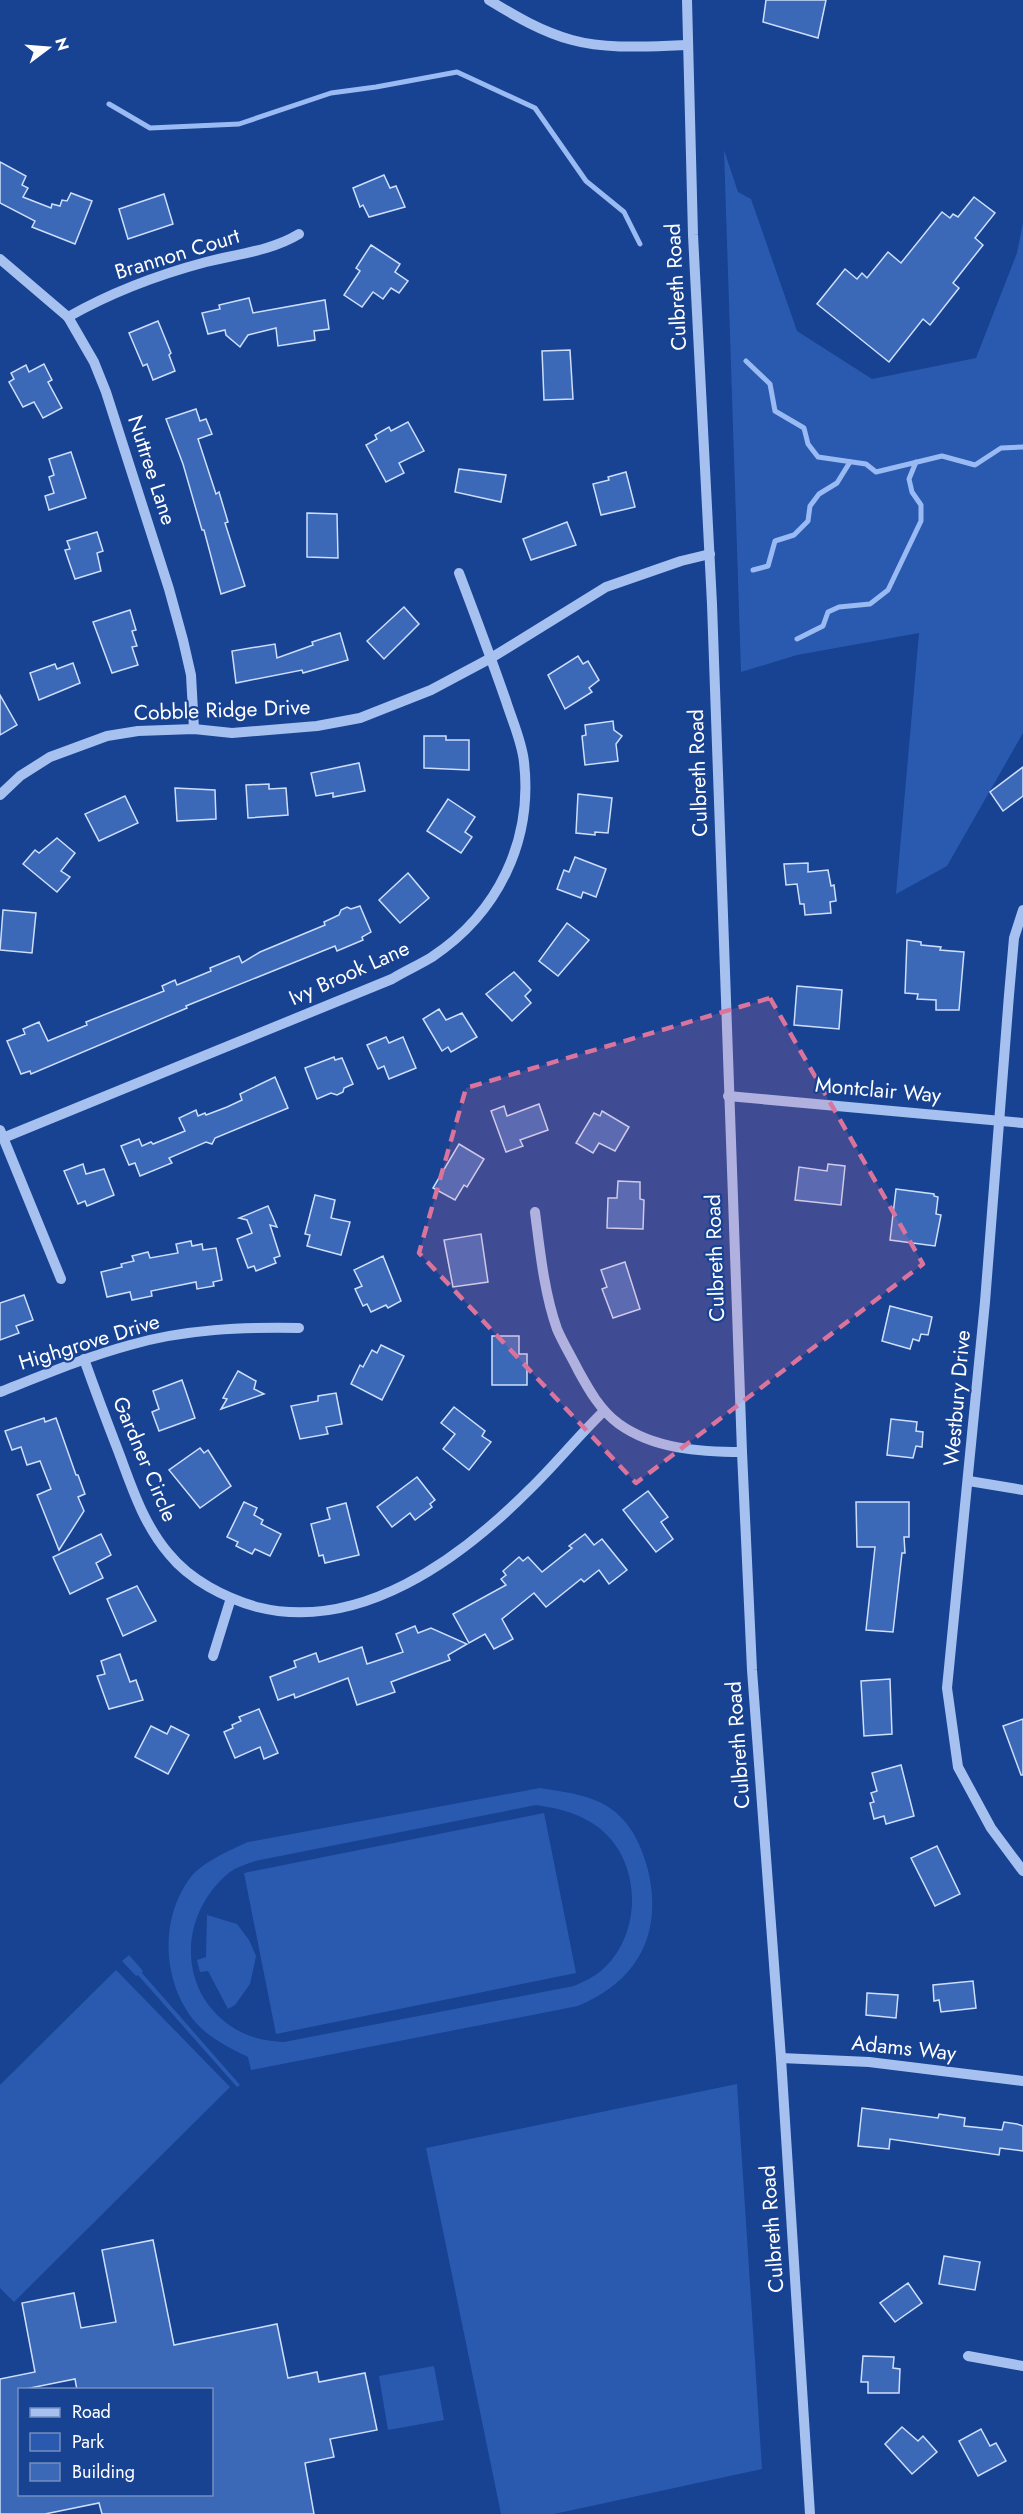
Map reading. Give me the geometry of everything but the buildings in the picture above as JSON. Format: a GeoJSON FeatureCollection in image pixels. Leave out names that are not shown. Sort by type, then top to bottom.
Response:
{"type":"FeatureCollection","features":[{"type":"Feature","properties":{"kind":"street"},"geometry":{"type":"LineString","coordinates":[[489,0],[549,33],[574,41],[598,45],[688,45]]}},
{"type":"Feature","properties":{"kind":"street","name":"Culbreth Road"},"geometry":{"type":"LineString","coordinates":[[687,0],[693,235],[710,554],[752,1670],[781,2058],[810,2514]]}},
{"type":"Feature","properties":{"kind":"street","name":"Brannon Court"},"geometry":{"type":"LineString","coordinates":[[68,317],[102,298],[143,281],[224,257],[274,246],[299,234]]}},
{"type":"Feature","properties":{"kind":"street","name":"Nuttree Lane"},"geometry":{"type":"LineString","coordinates":[[0,259],[68,317],[94,362],[106,392],[169,589],[191,675],[194,729]]}},
{"type":"Feature","properties":{"kind":"street","name":"Cobble Ridge Drive"},"geometry":{"type":"LineString","coordinates":[[0,795],[20,776],[51,757],[107,736],[138,731],[194,729],[232,733],[347,722],[431,690],[491,658],[606,587],[681,561],[710,554]]}},
{"type":"Feature","properties":{"kind":"street","name":"Ivy Brook Lane"},"geometry":{"type":"LineString","coordinates":[[2,1134],[392,979],[431,957],[459,936],[486,907],[517,848],[525,818],[524,760],[491,658],[459,573]]}},
{"type":"Feature","properties":{"kind":"street","name":"Westbury Drive"},"geometry":{"type":"LineString","coordinates":[[1023,910],[1014,938],[969,1481],[948,1688],[958,1767],[991,1828],[1023,1871]]}},
{"type":"Feature","properties":{"kind":"street","name":"Montclair Way"},"geometry":{"type":"LineString","coordinates":[[729,1096],[1023,1123]]}},
{"type":"Feature","properties":{"kind":"street"},"geometry":{"type":"LineString","coordinates":[[2,1134],[61,1279]]}},
{"type":"Feature","properties":{"kind":"street"},"geometry":{"type":"LineString","coordinates":[[535,1212],[542,1268],[558,1329],[587,1386],[604,1411],[620,1425],[633,1432],[673,1447],[713,1452],[742,1452]]}},
{"type":"Feature","properties":{"kind":"street","name":"Highgrove Drive"},"geometry":{"type":"LineString","coordinates":[[0,1392],[84,1359],[132,1344],[182,1334],[260,1327],[299,1328]]}},
{"type":"Feature","properties":{"kind":"street","name":"Gardner Circle"},"geometry":{"type":"LineString","coordinates":[[84,1359],[137,1500],[154,1534],[170,1556],[210,1587],[231,1599],[268,1609],[305,1613],[355,1604],[402,1585],[441,1563],[480,1535],[530,1490],[604,1411]]}},
{"type":"Feature","properties":{"kind":"street"},"geometry":{"type":"LineString","coordinates":[[969,1481],[1023,1490]]}},
{"type":"Feature","properties":{"kind":"street"},"geometry":{"type":"LineString","coordinates":[[213,1656],[231,1599]]}},
{"type":"Feature","properties":{"kind":"street","name":"Adams Way"},"geometry":{"type":"LineString","coordinates":[[781,2058],[869,2062],[1023,2081]]}},
{"type":"Feature","properties":{"kind":"street"},"geometry":{"type":"LineString","coordinates":[[968,2356],[1023,2366]]}},
{"type":"Feature","properties":{"kind":"highlighted area"},"geometry":{"type":"Polygon","coordinates":[[[770,998],[923,1264],[636,1483],[419,1253],[466,1088],[770,998]]]}},
{"type":"Feature","properties":{"kind":"green space"},"geometry":{"type":"Polygon","coordinates":[[[724,150],[738,192],[751,199],[797,331],[872,379],[976,358],[1017,253],[1023,223],[1023,733],[947,866],[896,894],[919,633],[797,655],[741,672],[724,150]]]}},
{"type":"Feature","properties":{"kind":"green space"},"geometry":{"type":"Polygon","coordinates":[[[540,1788],[579,1795],[598,1801],[614,1811],[636,1838],[648,1870],[652,1893],[652,1915],[648,1935],[641,1953],[630,1969],[599,1996],[578,2006],[251,2070],[248,2057],[208,2034],[186,2009],[171,1972],[169,1953],[169,1933],[173,1914],[190,1878],[208,1862],[248,1842],[540,1788]],[[536,1805],[255,1861],[233,1870],[212,1890],[200,1911],[193,1934],[191,1957],[195,1980],[205,2001],[221,2019],[243,2033],[284,2042],[574,1986],[592,1977],[602,1970],[616,1954],[626,1935],[631,1915],[632,1894],[628,1873],[621,1854],[609,1837],[592,1823],[572,1813],[536,1805]]]}},
{"type":"Feature","properties":{"kind":"green space"},"geometry":{"type":"Polygon","coordinates":[[[544,1813],[576,1973],[276,2034],[244,1873],[544,1813]]]}},
{"type":"Feature","properties":{"kind":"green space"},"geometry":{"type":"Polygon","coordinates":[[[207,1915],[237,1924],[249,1940],[256,1956],[250,1984],[235,2005],[228,2009],[208,1971],[200,1972],[197,1960],[206,1957],[207,1915]]]}},
{"type":"Feature","properties":{"kind":"green space"},"geometry":{"type":"Polygon","coordinates":[[[129,1955],[143,1971],[142,1973],[240,2085],[237,2087],[138,1975],[136,1976],[122,1961],[129,1955]]]}},
{"type":"Feature","properties":{"kind":"green space"},"geometry":{"type":"Polygon","coordinates":[[[116,1970],[230,2087],[14,2302],[0,2288],[0,2085],[116,1970]]]}},
{"type":"Feature","properties":{"kind":"green space"},"geometry":{"type":"Polygon","coordinates":[[[737,2084],[762,2469],[554,2514],[501,2514],[426,2148],[737,2084]]]}},
{"type":"Feature","properties":{"kind":"green space"},"geometry":{"type":"Polygon","coordinates":[[[434,2366],[444,2420],[388,2430],[379,2376],[434,2366]]]}},
{"type":"Feature","properties":{"kind":"waterway"},"geometry":{"type":"LineString","coordinates":[[109,104],[150,128],[239,124],[331,93],[457,72],[535,108],[586,181],[624,212],[640,244]]}},
{"type":"Feature","properties":{"kind":"waterway"},"geometry":{"type":"LineString","coordinates":[[746,361],[770,384],[775,411],[804,428],[808,444],[818,457],[866,464],[876,472],[942,456],[975,465],[1001,448],[1023,447]]}},
{"type":"Feature","properties":{"kind":"waterway"},"geometry":{"type":"LineString","coordinates":[[753,570],[768,566],[775,541],[794,535],[808,521],[810,506],[819,494],[837,483],[850,462]]}},
{"type":"Feature","properties":{"kind":"waterway"},"geometry":{"type":"LineString","coordinates":[[797,639],[823,626],[828,612],[839,607],[870,604],[888,590],[921,521],[921,505],[912,492],[909,479],[916,462]]}}]}
